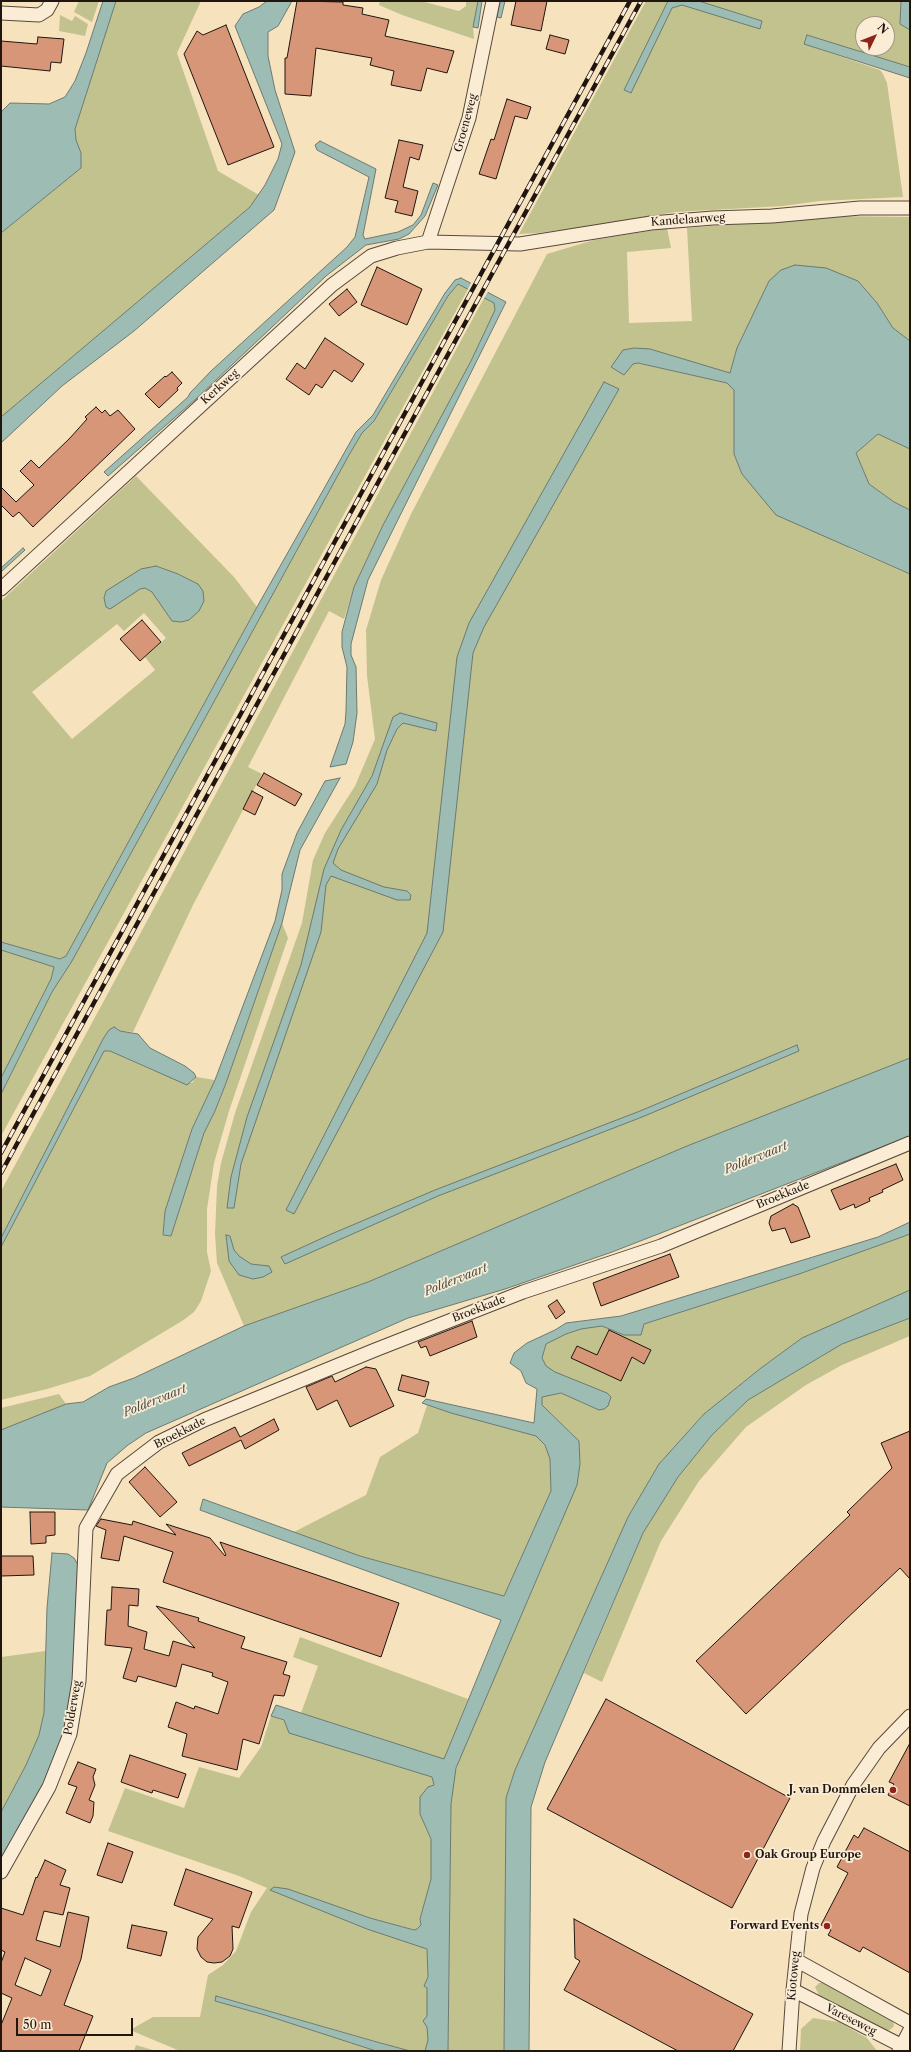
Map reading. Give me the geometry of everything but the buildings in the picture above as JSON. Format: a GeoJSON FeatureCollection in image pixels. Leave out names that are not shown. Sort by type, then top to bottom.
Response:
{"type":"FeatureCollection","features":[{"type":"Feature","properties":{"kind":"street"},"geometry":{"type":"LineString","coordinates":[[1,13],[39,15],[47,10],[52,1]]}},
{"type":"Feature","properties":{"kind":"street","name":"Groeneweg"},"geometry":{"type":"LineString","coordinates":[[428,242],[469,118],[493,1]]}},
{"type":"Feature","properties":{"kind":"street","name":"Kandelaarweg"},"geometry":{"type":"LineString","coordinates":[[467,244],[533,242],[613,228],[679,220],[772,216],[860,208],[910,208]]}},
{"type":"Feature","properties":{"kind":"street","name":"Kerkweg"},"geometry":{"type":"LineString","coordinates":[[1,589],[332,285],[371,256],[396,248],[428,242],[467,244]]}},
{"type":"Feature","properties":{"kind":"street","name":"Broekkade"},"geometry":{"type":"LineString","coordinates":[[86,1528],[117,1474],[159,1442],[204,1420],[375,1350],[523,1292],[661,1246],[910,1143]]}},
{"type":"Feature","properties":{"kind":"street","name":"Polderweg"},"geometry":{"type":"LineString","coordinates":[[1,1872],[49,1787],[70,1734],[79,1681],[86,1528]]}},
{"type":"Feature","properties":{"kind":"street","name":"Kiotoweg"},"geometry":{"type":"LineString","coordinates":[[789,2051],[800,1914],[813,1868],[824,1841],[853,1784],[879,1748],[910,1716]]}},
{"type":"Feature","properties":{"kind":"street"},"geometry":{"type":"LineString","coordinates":[[796,1960],[910,2023]]}},
{"type":"Feature","properties":{"kind":"street","name":"Vareseweg"},"geometry":{"type":"LineString","coordinates":[[793,1990],[904,2049]]}},
{"type":"Feature","properties":{"kind":"street"},"geometry":{"type":"LineString","coordinates":[[904,2049],[910,2030]]}},
{"type":"Feature","properties":{"kind":"green space"},"geometry":{"type":"Polygon","coordinates":[[[79,1],[99,1],[92,22],[74,12],[79,1]]]}},
{"type":"Feature","properties":{"kind":"green space"},"geometry":{"type":"Polygon","coordinates":[[[116,1],[201,1],[177,53],[218,171],[259,195],[250,207],[1,417],[1,233],[81,168],[81,153],[76,140],[75,129],[116,1]]]}},
{"type":"Feature","properties":{"kind":"green space"},"geometry":{"type":"Polygon","coordinates":[[[380,1],[421,1],[459,11],[466,6],[466,1],[478,1],[473,27],[474,39],[402,15],[379,5],[380,1]]]}},
{"type":"Feature","properties":{"kind":"green space"},"geometry":{"type":"Polygon","coordinates":[[[646,1],[668,1],[624,90],[630,93],[671,8],[682,4],[760,29],[762,21],[699,1],[901,1],[900,24],[910,30],[910,67],[875,56],[895,56],[895,16],[855,16],[855,50],[807,35],[804,44],[880,70],[883,74],[887,83],[903,197],[820,201],[783,206],[676,212],[538,233],[519,234],[646,1]]]}},
{"type":"Feature","properties":{"kind":"green space"},"geometry":{"type":"Polygon","coordinates":[[[60,15],[72,21],[75,16],[88,24],[85,36],[59,31],[60,15]]]}},
{"type":"Feature","properties":{"kind":"green space"},"geometry":{"type":"Polygon","coordinates":[[[832,216],[910,217],[910,341],[893,328],[877,303],[858,281],[769,281],[737,348],[730,374],[650,349],[633,364],[637,363],[727,383],[734,390],[734,454],[742,474],[851,549],[910,574],[910,1058],[687,1146],[368,1282],[244,1326],[217,1263],[215,1234],[217,1186],[221,1163],[235,1113],[302,923],[313,860],[325,833],[355,786],[375,739],[367,676],[366,630],[381,580],[411,514],[547,254],[594,240],[667,228],[671,248],[627,252],[629,323],[692,321],[687,228],[832,216]]]}},
{"type":"Feature","properties":{"kind":"green space"},"geometry":{"type":"Polygon","coordinates":[[[458,284],[468,289],[467,291],[1,1136],[1,1094],[52,992],[72,961],[349,455],[362,433],[374,421],[448,296],[458,284]]]}},
{"type":"Feature","properties":{"kind":"green space"},"geometry":{"type":"Polygon","coordinates":[[[484,298],[495,303],[495,310],[471,361],[383,525],[354,587],[344,619],[329,611],[248,767],[262,774],[193,905],[133,1032],[120,1031],[114,1027],[109,1030],[1,1238],[1,1191],[484,298]]]}},
{"type":"Feature","properties":{"kind":"green space"},"geometry":{"type":"Polygon","coordinates":[[[878,434],[910,449],[910,510],[894,502],[869,484],[856,453],[878,434]]]}},
{"type":"Feature","properties":{"kind":"green space"},"geometry":{"type":"Polygon","coordinates":[[[136,476],[234,577],[257,607],[66,956],[60,959],[1,942],[1,601],[136,476]],[[156,566],[140,589],[145,588],[152,592],[173,621],[198,584],[178,574],[156,566]],[[144,613],[124,631],[117,624],[32,692],[72,739],[155,670],[145,657],[166,638],[144,613]]]}},
{"type":"Feature","properties":{"kind":"green space"},"geometry":{"type":"Polygon","coordinates":[[[282,923],[288,938],[229,1111],[214,1163],[207,1209],[207,1252],[211,1271],[201,1301],[194,1312],[182,1321],[90,1376],[47,1389],[1,1400],[1,1247],[104,1051],[110,1051],[152,1070],[192,1083],[196,1077],[215,1080],[192,1129],[165,1211],[163,1235],[171,1236],[204,1133],[215,1111],[226,1083],[282,923]]]}},
{"type":"Feature","properties":{"kind":"green space"},"geometry":{"type":"Polygon","coordinates":[[[1,950],[54,967],[51,979],[1,1078],[1,950]]]}},
{"type":"Feature","properties":{"kind":"green space"},"geometry":{"type":"Polygon","coordinates":[[[910,1234],[910,1290],[802,1338],[761,1368],[704,1414],[659,1464],[628,1517],[515,1770],[506,1798],[504,2051],[448,2051],[451,1804],[453,1779],[462,1752],[560,1526],[579,1441],[542,1405],[542,1397],[561,1393],[599,1410],[545,1366],[542,1358],[546,1344],[566,1334],[581,1329],[602,1326],[624,1335],[644,1324],[799,1274],[910,1234]]]}},
{"type":"Feature","properties":{"kind":"green space"},"geometry":{"type":"Polygon","coordinates":[[[910,1318],[910,1336],[842,1365],[806,1385],[746,1427],[699,1481],[661,1541],[602,1682],[584,1673],[643,1533],[678,1477],[712,1435],[748,1400],[842,1344],[910,1318]]]}},
{"type":"Feature","properties":{"kind":"green space"},"geometry":{"type":"Polygon","coordinates":[[[59,1394],[66,1404],[1,1431],[1,1408],[59,1394]]]}},
{"type":"Feature","properties":{"kind":"green space"},"geometry":{"type":"Polygon","coordinates":[[[427,1405],[536,1436],[545,1445],[550,1459],[551,1491],[504,1596],[361,1556],[292,1533],[366,1495],[380,1457],[418,1433],[427,1405]]]}},
{"type":"Feature","properties":{"kind":"green space"},"geometry":{"type":"Polygon","coordinates":[[[300,1637],[468,1699],[444,1760],[301,1713],[318,1666],[293,1657],[300,1637]]]}},
{"type":"Feature","properties":{"kind":"green space"},"geometry":{"type":"Polygon","coordinates":[[[46,1651],[44,1713],[39,1735],[26,1765],[1,1811],[1,1657],[46,1651]]]}},
{"type":"Feature","properties":{"kind":"green space"},"geometry":{"type":"Polygon","coordinates":[[[271,1716],[432,1776],[434,1785],[420,1814],[431,1839],[431,1879],[420,1919],[421,1925],[417,1929],[415,1930],[370,1918],[271,1890],[367,1929],[427,1949],[428,1977],[424,1986],[427,1988],[428,2040],[425,2051],[410,2051],[217,1996],[215,2001],[265,2015],[376,2051],[180,2051],[130,2030],[153,2017],[200,2017],[208,1975],[223,1965],[236,1951],[251,1912],[267,1888],[239,1876],[108,1831],[125,1788],[184,1808],[199,1767],[239,1778],[261,1747],[271,1716]]]}},
{"type":"Feature","properties":{"kind":"green space"},"geometry":{"type":"Polygon","coordinates":[[[819,1983],[825,1983],[893,2021],[894,2026],[890,2030],[885,2030],[819,1995],[815,1987],[819,1983]]]}},
{"type":"Feature","properties":{"kind":"green space"},"geometry":{"type":"Polygon","coordinates":[[[813,2018],[839,2022],[867,2038],[877,2051],[800,2051],[801,2029],[813,2018]]]}},
{"type":"Feature","properties":{"kind":"green space"},"geometry":{"type":"Polygon","coordinates":[[[136,2045],[156,2051],[134,2051],[136,2045]]]}},
{"type":"Feature","properties":{"kind":"water"},"geometry":{"type":"Polygon","coordinates":[[[103,1],[116,1],[75,129],[76,140],[81,153],[81,168],[1,233],[1,112],[10,103],[49,104],[65,97],[75,81],[103,1]]]}},
{"type":"Feature","properties":{"kind":"water"},"geometry":{"type":"Polygon","coordinates":[[[267,1],[292,1],[278,26],[268,32],[268,56],[275,90],[295,152],[274,210],[134,331],[62,386],[1,443],[1,417],[250,207],[265,185],[278,159],[282,144],[235,26],[243,14],[259,7],[267,1]]]}},
{"type":"Feature","properties":{"kind":"water"},"geometry":{"type":"Polygon","coordinates":[[[478,1],[482,1],[478,28],[473,27],[478,1]]]}},
{"type":"Feature","properties":{"kind":"water"},"geometry":{"type":"Polygon","coordinates":[[[500,1],[505,1],[501,18],[497,17],[500,1]]]}},
{"type":"Feature","properties":{"kind":"water"},"geometry":{"type":"Polygon","coordinates":[[[668,1],[699,1],[762,21],[760,29],[682,5],[672,8],[631,93],[624,90],[668,1]]]}},
{"type":"Feature","properties":{"kind":"water"},"geometry":{"type":"Polygon","coordinates":[[[901,1],[910,1],[910,30],[900,24],[901,1]]]}},
{"type":"Feature","properties":{"kind":"water"},"geometry":{"type":"Polygon","coordinates":[[[807,35],[855,50],[855,56],[875,56],[910,67],[910,78],[804,44],[807,35]]]}},
{"type":"Feature","properties":{"kind":"water"},"geometry":{"type":"Polygon","coordinates":[[[320,141],[376,169],[363,235],[365,239],[398,232],[413,225],[421,215],[433,183],[438,185],[425,216],[409,234],[399,239],[366,245],[326,276],[197,398],[108,476],[104,472],[188,397],[211,371],[347,247],[355,237],[369,177],[317,150],[315,145],[320,141]]]}},
{"type":"Feature","properties":{"kind":"water"},"geometry":{"type":"Polygon","coordinates":[[[795,265],[826,268],[858,281],[877,303],[893,328],[910,341],[910,449],[878,434],[856,453],[869,484],[894,502],[910,510],[910,574],[776,515],[742,474],[734,454],[734,390],[727,383],[638,363],[633,364],[624,375],[611,367],[623,350],[634,348],[650,349],[730,373],[737,348],[769,281],[781,270],[795,265]]]}},
{"type":"Feature","properties":{"kind":"water"},"geometry":{"type":"Polygon","coordinates":[[[461,278],[506,302],[368,580],[351,644],[351,655],[356,667],[357,713],[353,742],[346,764],[330,767],[345,724],[347,667],[342,647],[342,632],[354,587],[383,525],[471,361],[495,310],[494,303],[458,284],[448,296],[374,421],[362,433],[349,455],[72,961],[52,992],[1,1094],[1,1078],[51,979],[54,967],[1,950],[1,942],[60,959],[66,956],[257,607],[356,432],[373,415],[445,293],[455,280],[461,278]]]}},
{"type":"Feature","properties":{"kind":"water"},"geometry":{"type":"Polygon","coordinates":[[[604,382],[619,389],[484,627],[473,653],[443,932],[294,1214],[286,1210],[427,933],[457,657],[469,623],[604,382]]]}},
{"type":"Feature","properties":{"kind":"water"},"geometry":{"type":"Polygon","coordinates":[[[23,548],[25,550],[1,572],[1,568],[23,548]]]}},
{"type":"Feature","properties":{"kind":"water"},"geometry":{"type":"Polygon","coordinates":[[[156,566],[178,574],[198,584],[203,591],[204,601],[199,611],[189,620],[181,622],[172,621],[152,592],[145,588],[140,589],[110,609],[106,607],[104,598],[106,591],[141,569],[156,566]]]}},
{"type":"Feature","properties":{"kind":"water"},"geometry":{"type":"Polygon","coordinates":[[[400,713],[437,723],[436,731],[403,723],[397,729],[387,750],[377,784],[338,849],[333,863],[341,870],[384,887],[407,891],[411,895],[410,900],[397,900],[331,876],[326,885],[321,932],[241,1164],[234,1208],[227,1208],[231,1177],[247,1117],[301,965],[324,869],[341,830],[372,776],[393,717],[400,713]]]}},
{"type":"Feature","properties":{"kind":"water"},"geometry":{"type":"Polygon","coordinates":[[[340,778],[300,850],[282,923],[226,1083],[215,1111],[204,1133],[171,1236],[163,1235],[165,1211],[192,1129],[215,1080],[275,921],[282,890],[282,874],[297,833],[325,781],[340,778]]]}},
{"type":"Feature","properties":{"kind":"water"},"geometry":{"type":"Polygon","coordinates":[[[114,1027],[120,1031],[138,1034],[150,1048],[185,1066],[194,1073],[196,1077],[187,1085],[110,1051],[104,1051],[1,1247],[1,1238],[103,1039],[109,1030],[114,1027]]]}},
{"type":"Feature","properties":{"kind":"water"},"geometry":{"type":"Polygon","coordinates":[[[797,1045],[799,1051],[642,1117],[438,1196],[285,1264],[281,1257],[435,1190],[640,1111],[797,1045]]]}},
{"type":"Feature","properties":{"kind":"water","name":"Poldervaart"},"geometry":{"type":"Polygon","coordinates":[[[910,1058],[910,1136],[612,1252],[505,1289],[408,1318],[146,1433],[128,1445],[107,1463],[88,1510],[1,1507],[1,1430],[66,1404],[83,1402],[109,1387],[134,1378],[244,1326],[368,1282],[687,1146],[910,1058]]]}},
{"type":"Feature","properties":{"kind":"water"},"geometry":{"type":"Polygon","coordinates":[[[910,1222],[910,1234],[799,1274],[644,1324],[641,1335],[624,1335],[602,1326],[581,1329],[566,1334],[546,1344],[542,1358],[546,1366],[555,1372],[607,1393],[611,1397],[608,1406],[599,1410],[561,1393],[542,1397],[542,1405],[579,1441],[580,1464],[577,1485],[456,1768],[451,1804],[448,2051],[425,2051],[428,2040],[427,2027],[423,2021],[427,2016],[427,1988],[424,1986],[428,1977],[427,1949],[367,1929],[270,1890],[274,1887],[288,1889],[370,1918],[414,1930],[417,1929],[421,1925],[420,1919],[431,1879],[431,1839],[420,1814],[420,1797],[428,1787],[434,1785],[432,1777],[289,1733],[284,1720],[271,1716],[276,1705],[444,1759],[501,1620],[200,1510],[203,1499],[360,1556],[504,1596],[551,1491],[550,1459],[545,1445],[536,1436],[451,1413],[422,1403],[426,1399],[534,1423],[537,1389],[526,1383],[521,1371],[510,1363],[514,1353],[527,1343],[555,1330],[566,1323],[621,1316],[878,1237],[910,1222]]]}},
{"type":"Feature","properties":{"kind":"water"},"geometry":{"type":"Polygon","coordinates":[[[226,1235],[230,1236],[234,1250],[239,1256],[251,1264],[269,1266],[272,1272],[263,1277],[253,1279],[239,1275],[229,1261],[226,1235]]]}},
{"type":"Feature","properties":{"kind":"water"},"geometry":{"type":"Polygon","coordinates":[[[910,1290],[910,1318],[842,1344],[748,1400],[712,1435],[678,1477],[643,1533],[545,1762],[531,1807],[529,2051],[504,2051],[506,1798],[515,1770],[628,1517],[659,1464],[704,1414],[761,1368],[802,1338],[910,1290]]]}},
{"type":"Feature","properties":{"kind":"water"},"geometry":{"type":"Polygon","coordinates":[[[52,1553],[68,1554],[74,1558],[78,1565],[78,1604],[73,1684],[67,1720],[60,1747],[47,1779],[1,1861],[1,1812],[26,1765],[39,1735],[44,1713],[47,1608],[52,1553]]]}},
{"type":"Feature","properties":{"kind":"water"},"geometry":{"type":"Polygon","coordinates":[[[216,1996],[410,2051],[376,2051],[265,2015],[215,2001],[216,1996]]]}},
{"type":"Feature","properties":{"kind":"pier"},"geometry":{"type":"Polygon","coordinates":[[[472,281],[489,290],[483,300],[467,291],[472,281]]]}},
{"type":"Feature","properties":{"kind":"railway"},"geometry":{"type":"LineString","coordinates":[[1,1153],[630,1]]}},
{"type":"Feature","properties":{"kind":"railway"},"geometry":{"type":"LineString","coordinates":[[1,1173],[641,1]]}},
{"type":"Feature","properties":{"kind":"place","name":"J. van Dommelen"},"geometry":{"type":"Point","coordinates":[893,1790]}},
{"type":"Feature","properties":{"kind":"place","name":"Oak Group Europe"},"geometry":{"type":"Point","coordinates":[747,1855]}},
{"type":"Feature","properties":{"kind":"place","name":"Forward Events"},"geometry":{"type":"Point","coordinates":[827,1926]}}]}
